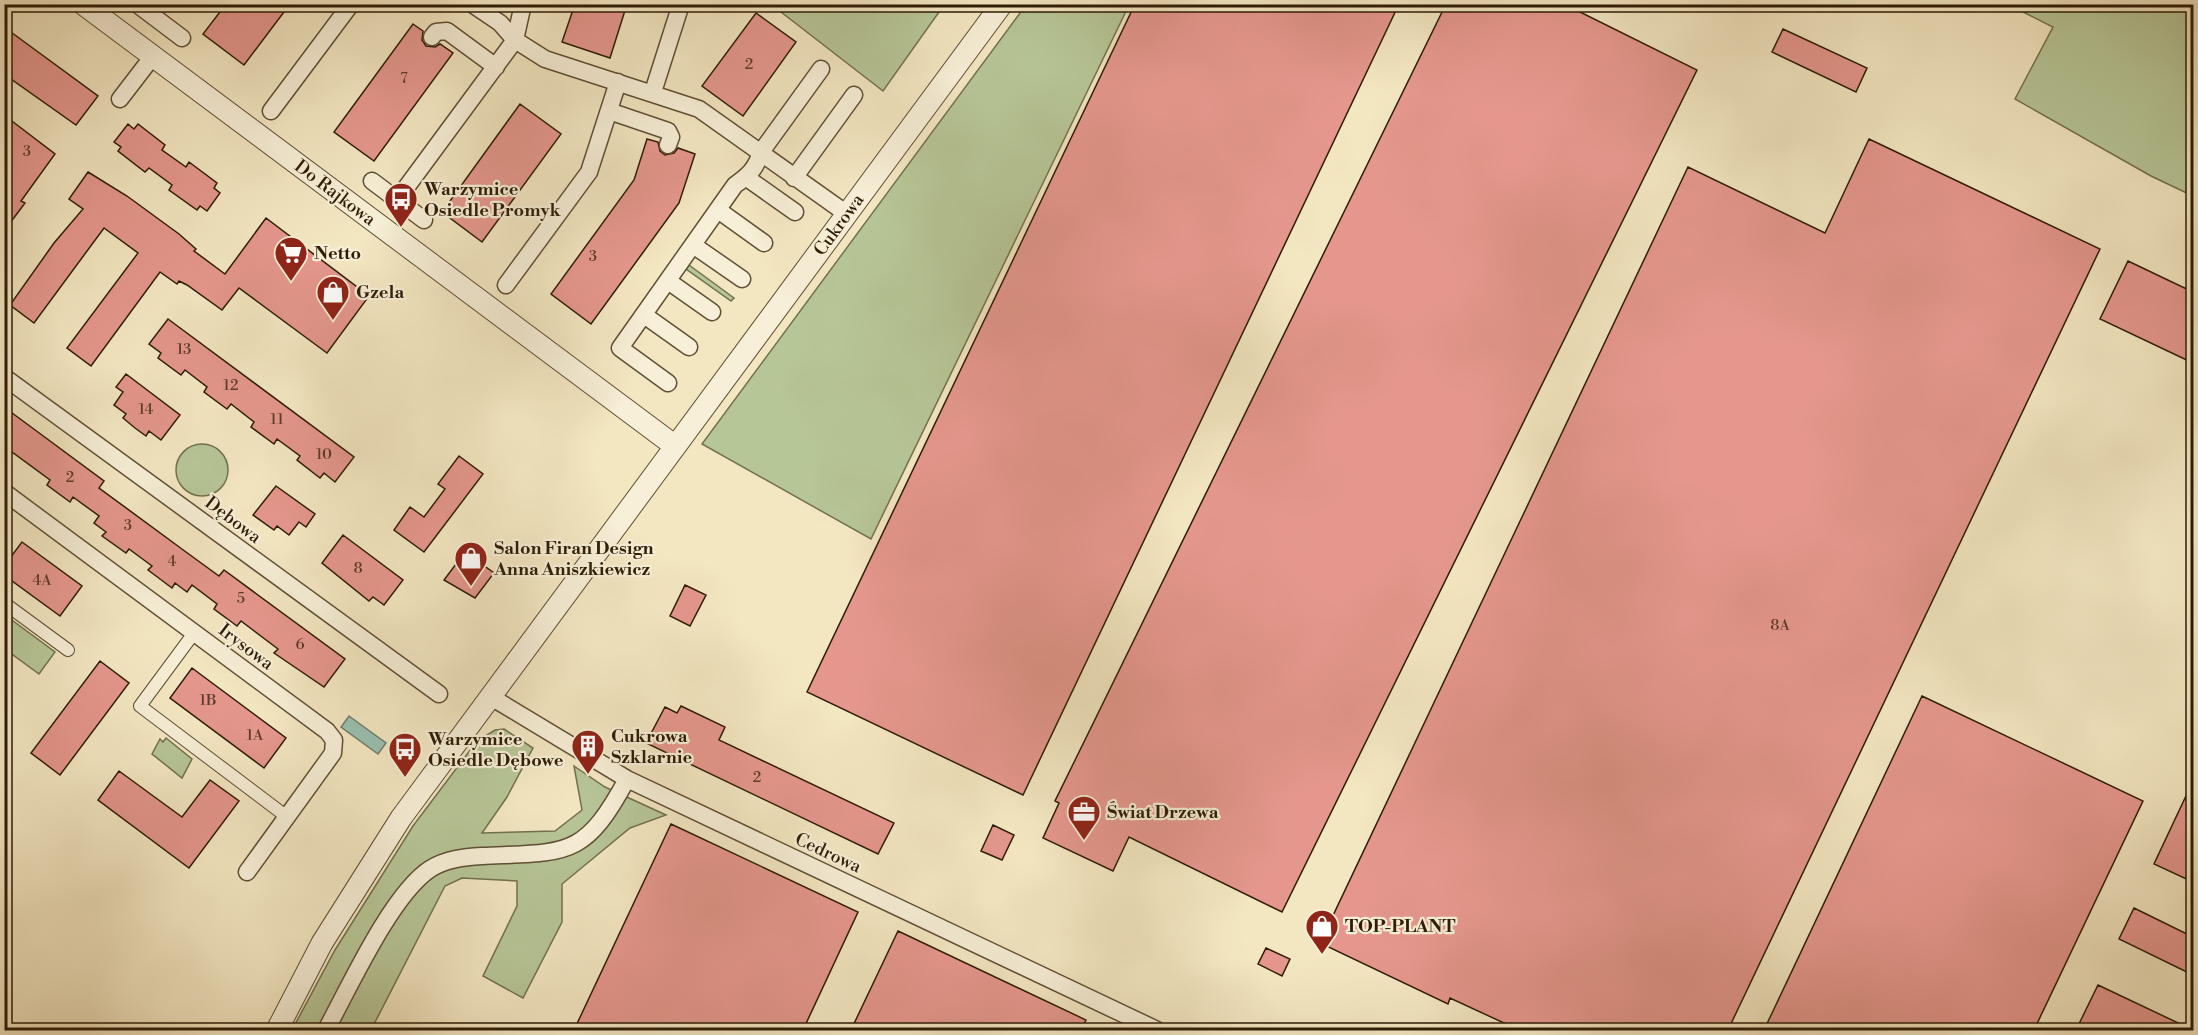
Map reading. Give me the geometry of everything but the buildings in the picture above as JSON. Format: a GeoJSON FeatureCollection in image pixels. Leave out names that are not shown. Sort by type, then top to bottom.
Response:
{"type":"FeatureCollection","features":[{"type":"Feature","properties":{"kind":"street","name":"Do Rajkowa"},"geometry":{"type":"LineString","coordinates":[[83,4],[675,446]]}},
{"type":"Feature","properties":{"kind":"street"},"geometry":{"type":"LineString","coordinates":[[137,4],[159,11],[182,38]]}},
{"type":"Feature","properties":{"kind":"street"},"geometry":{"type":"LineString","coordinates":[[271,111],[351,4]]}},
{"type":"Feature","properties":{"kind":"street"},"geometry":{"type":"LineString","coordinates":[[472,4],[500,24],[515,40],[545,59],[653,92],[699,110],[847,214]]}},
{"type":"Feature","properties":{"kind":"street"},"geometry":{"type":"LineString","coordinates":[[397,200],[515,40],[523,4]]}},
{"type":"Feature","properties":{"kind":"street"},"geometry":{"type":"LineString","coordinates":[[653,92],[681,4]]}},
{"type":"Feature","properties":{"kind":"street","name":"Cukrowa"},"geometry":{"type":"LineString","coordinates":[[277,1030],[322,943],[383,844],[1002,4]]}},
{"type":"Feature","properties":{"kind":"street"},"geometry":{"type":"LineString","coordinates":[[432,38],[436,32],[447,31],[496,67]]}},
{"type":"Feature","properties":{"kind":"street"},"geometry":{"type":"LineString","coordinates":[[120,99],[153,56]]}},
{"type":"Feature","properties":{"kind":"street"},"geometry":{"type":"LineString","coordinates":[[668,382],[620,348],[735,185],[747,178],[758,163],[761,152],[821,69]]}},
{"type":"Feature","properties":{"kind":"street"},"geometry":{"type":"LineString","coordinates":[[506,285],[589,172],[618,82]]}},
{"type":"Feature","properties":{"kind":"street"},"geometry":{"type":"LineString","coordinates":[[794,178],[854,95]]}},
{"type":"Feature","properties":{"kind":"street"},"geometry":{"type":"LineString","coordinates":[[609,111],[668,131],[671,137],[668,145]]}},
{"type":"Feature","properties":{"kind":"street"},"geometry":{"type":"LineString","coordinates":[[747,178],[795,212]]}},
{"type":"Feature","properties":{"kind":"street"},"geometry":{"type":"LineString","coordinates":[[372,181],[424,220]]}},
{"type":"Feature","properties":{"kind":"street"},"geometry":{"type":"LineString","coordinates":[[718,210],[764,243]]}},
{"type":"Feature","properties":{"kind":"street"},"geometry":{"type":"LineString","coordinates":[[693,245],[742,279]]}},
{"type":"Feature","properties":{"kind":"street"},"geometry":{"type":"LineString","coordinates":[[668,281],[712,312]]}},
{"type":"Feature","properties":{"kind":"street"},"geometry":{"type":"LineString","coordinates":[[644,315],[689,347]]}},
{"type":"Feature","properties":{"kind":"street","name":"Dębowa"},"geometry":{"type":"LineString","coordinates":[[4,377],[439,694]]}},
{"type":"Feature","properties":{"kind":"street","name":"Irysowa"},"geometry":{"type":"LineString","coordinates":[[4,492],[327,731],[334,740],[333,753],[247,872]]}},
{"type":"Feature","properties":{"kind":"street"},"geometry":{"type":"LineString","coordinates":[[4,603],[68,650]]}},
{"type":"Feature","properties":{"kind":"street"},"geometry":{"type":"LineString","coordinates":[[194,633],[140,706],[287,817]]}},
{"type":"Feature","properties":{"kind":"street","name":"Cedrowa"},"geometry":{"type":"LineString","coordinates":[[490,697],[627,779],[1157,1030]]}},
{"type":"Feature","properties":{"kind":"street"},"geometry":{"type":"LineString","coordinates":[[326,1030],[377,936],[407,891],[421,876],[439,864],[461,857],[547,853],[575,845],[603,820],[627,779]]}},
{"type":"Feature","properties":{"kind":"shaded area"},"geometry":{"type":"Polygon","coordinates":[[[944,4],[883,91],[772,5],[944,4]]]}},
{"type":"Feature","properties":{"kind":"shaded area"},"geometry":{"type":"Polygon","coordinates":[[[1026,5],[1129,5],[871,539],[702,444],[1026,5]]]}},
{"type":"Feature","properties":{"kind":"shaded area"},"geometry":{"type":"Polygon","coordinates":[[[2009,5],[2193,5],[2193,196],[2151,176],[2015,99],[2053,27],[2009,5]]]}},
{"type":"Feature","properties":{"kind":"shaded area"},"geometry":{"type":"Polygon","coordinates":[[[689,265],[734,298],[731,301],[686,269],[689,265]]]}},
{"type":"Feature","properties":{"kind":"shaded area"},"geometry":{"type":"Polygon","coordinates":[[[202,444],[212,446],[220,452],[226,460],[228,470],[226,480],[220,488],[212,494],[202,496],[192,494],[184,488],[178,480],[176,470],[178,460],[184,452],[192,446],[202,444]]]}},
{"type":"Feature","properties":{"kind":"shaded area"},"geometry":{"type":"Polygon","coordinates":[[[5,615],[55,652],[39,674],[5,649],[5,615]]]}},
{"type":"Feature","properties":{"kind":"shaded area"},"geometry":{"type":"Polygon","coordinates":[[[349,716],[386,743],[378,754],[341,727],[349,716]]]}},
{"type":"Feature","properties":{"kind":"shaded area"},"geometry":{"type":"Polygon","coordinates":[[[504,729],[533,748],[507,797],[482,833],[555,831],[582,810],[574,766],[605,787],[666,815],[630,828],[562,884],[562,922],[523,998],[483,976],[517,906],[517,881],[462,878],[445,886],[371,1030],[292,1030],[335,950],[413,826],[477,741],[495,730],[504,729]]]}},
{"type":"Feature","properties":{"kind":"shaded area"},"geometry":{"type":"Polygon","coordinates":[[[166,738],[192,759],[182,778],[152,754],[160,739],[163,742],[166,738]]]}},
{"type":"Feature","properties":{"kind":"place","name":"Warzymice Osiedle Promyk"},"geometry":{"type":"Point","coordinates":[401,228]}},
{"type":"Feature","properties":{"kind":"place","name":"Netto"},"geometry":{"type":"Point","coordinates":[291,282]}},
{"type":"Feature","properties":{"kind":"place","name":"Gzela"},"geometry":{"type":"Point","coordinates":[333,321]}},
{"type":"Feature","properties":{"kind":"place","name":"Salon Firan Design Anna Aniszkiewicz"},"geometry":{"type":"Point","coordinates":[471,587]}},
{"type":"Feature","properties":{"kind":"place","name":"Cukrowa Szklarnie"},"geometry":{"type":"Point","coordinates":[588,775]}},
{"type":"Feature","properties":{"kind":"place","name":"Warzymice Osiedle Dębowe"},"geometry":{"type":"Point","coordinates":[405,778]}},
{"type":"Feature","properties":{"kind":"place","name":"Świat Drzewa"},"geometry":{"type":"Point","coordinates":[1084,841]}},
{"type":"Feature","properties":{"kind":"place","name":"TOP-PLANT"},"geometry":{"type":"Point","coordinates":[1322,955]}}]}
